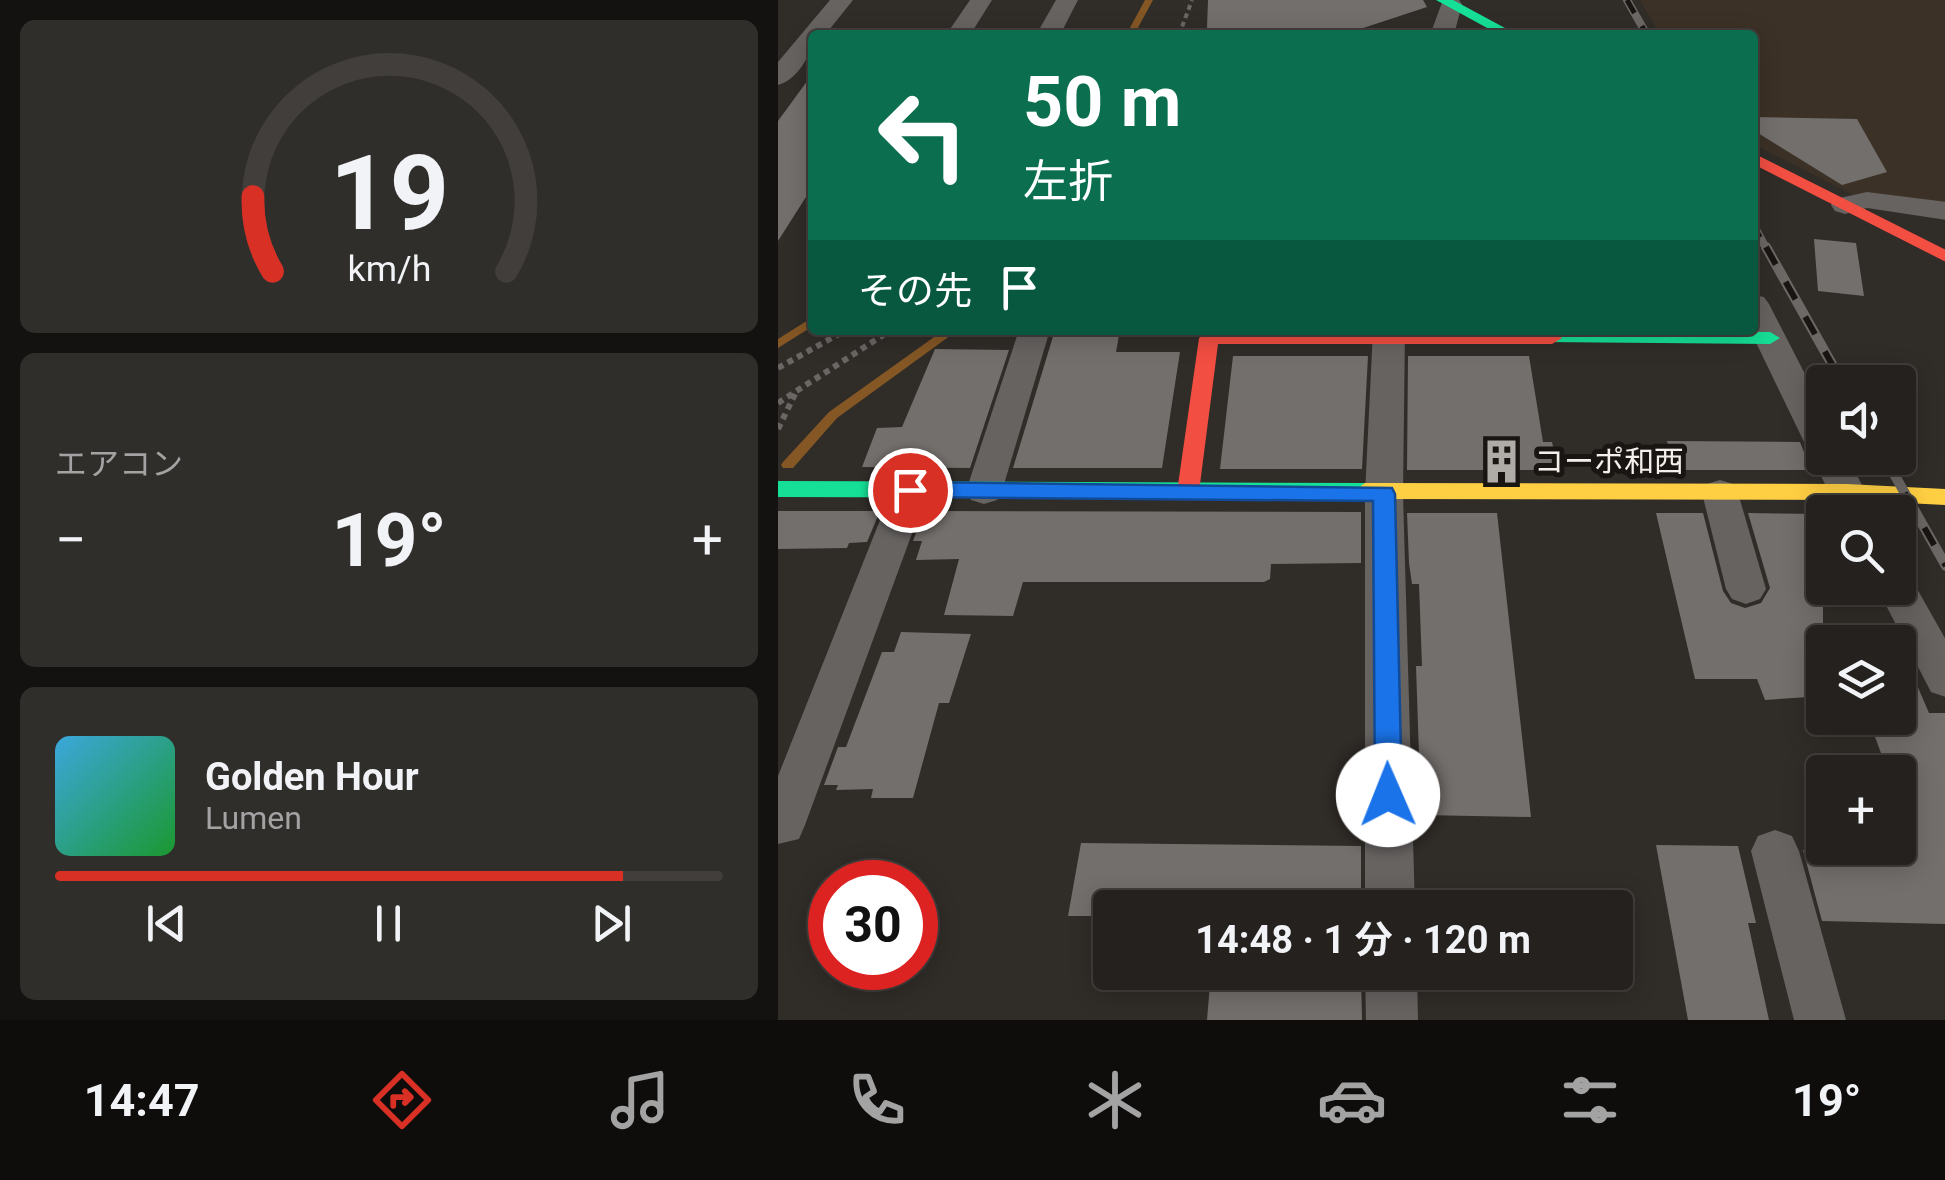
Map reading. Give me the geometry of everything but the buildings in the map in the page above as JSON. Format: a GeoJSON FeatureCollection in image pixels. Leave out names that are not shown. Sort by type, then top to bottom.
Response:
{"type":"FeatureCollection","features":[{"type":"Feature","properties":{"kind":"street"},"geometry":{"type":"LineString","coordinates":[[817,30],[842,0]]}},
{"type":"Feature","properties":{"kind":"street"},"geometry":{"type":"LineString","coordinates":[[961,30],[981,0]]}},
{"type":"Feature","properties":{"kind":"street"},"geometry":{"type":"LineString","coordinates":[[1051,30],[1067,0]]}},
{"type":"Feature","properties":{"kind":"street"},"geometry":{"type":"LineString","coordinates":[[1443,30],[1447,2],[1501,30]]}},
{"type":"Feature","properties":{"kind":"street"},"geometry":{"type":"LineString","coordinates":[[778,78],[808,41]]}},
{"type":"Feature","properties":{"kind":"street"},"geometry":{"type":"LineString","coordinates":[[778,78],[808,80]]}},
{"type":"Feature","properties":{"kind":"street"},"geometry":{"type":"LineString","coordinates":[[1758,161],[1946,257]]}},
{"type":"Feature","properties":{"kind":"street"},"geometry":{"type":"LineString","coordinates":[[1845,205],[1867,200],[1946,211]]}},
{"type":"Feature","properties":{"kind":"street"},"geometry":{"type":"LineString","coordinates":[[1758,314],[1806,410]]}},
{"type":"Feature","properties":{"kind":"street"},"geometry":{"type":"LineString","coordinates":[[984,491],[1032,335]]}},
{"type":"Feature","properties":{"kind":"street"},"geometry":{"type":"LineString","coordinates":[[1188,492],[1209,338],[1344,335]]}},
{"type":"Feature","properties":{"kind":"street"},"geometry":{"type":"LineString","coordinates":[[1389,335],[1384,494],[1390,890]]}},
{"type":"Feature","properties":{"kind":"street"},"geometry":{"type":"LineString","coordinates":[[1484,335],[1770,338]]}},
{"type":"Feature","properties":{"kind":"street"},"geometry":{"type":"LineString","coordinates":[[778,489],[1720,493],[1806,499]]}},
{"type":"Feature","properties":{"kind":"street"},"geometry":{"type":"LineString","coordinates":[[782,825],[910,490]]}},
{"type":"Feature","properties":{"kind":"street"},"geometry":{"type":"LineString","coordinates":[[1720,493],[1746,589]]}},
{"type":"Feature","properties":{"kind":"street"},"geometry":{"type":"LineString","coordinates":[[1916,499],[1946,497]]}},
{"type":"Feature","properties":{"kind":"street"},"geometry":{"type":"LineString","coordinates":[[1906,605],[1946,680]]}},
{"type":"Feature","properties":{"kind":"street"},"geometry":{"type":"LineString","coordinates":[[1775,852],[1820,1020]]}},
{"type":"Feature","properties":{"kind":"street"},"geometry":{"type":"LineString","coordinates":[[1391,990],[1392,1020]]}},
{"type":"Feature","properties":{"kind":"path"},"geometry":{"type":"LineString","coordinates":[[1182,30],[1192,0]]}},
{"type":"Feature","properties":{"kind":"path"},"geometry":{"type":"LineString","coordinates":[[778,368],[837,335]]}},
{"type":"Feature","properties":{"kind":"path"},"geometry":{"type":"LineString","coordinates":[[778,403],[882,335]]}},
{"type":"Feature","properties":{"kind":"path"},"geometry":{"type":"LineString","coordinates":[[778,429],[796,392]]}},
{"type":"Feature","properties":{"kind":"shaded area"},"geometry":{"type":"Polygon","coordinates":[[[1640,0],[1945,0],[1945,208],[1855,196],[1758,147],[1758,30],[1657,30],[1640,0]]]}},
{"type":"Feature","properties":{"kind":"waterway"},"geometry":{"type":"LineString","coordinates":[[1133,30],[1149,0]]}},
{"type":"Feature","properties":{"kind":"waterway"},"geometry":{"type":"LineString","coordinates":[[778,344],[808,324]]}},
{"type":"Feature","properties":{"kind":"waterway"},"geometry":{"type":"LineString","coordinates":[[788,465],[833,415],[945,335]]}},
{"type":"Feature","properties":{"kind":"railway"},"geometry":{"type":"LineString","coordinates":[[1627,0],[1644,30]]}},
{"type":"Feature","properties":{"kind":"railway"},"geometry":{"type":"LineString","coordinates":[[1758,233],[1767,250]]}},
{"type":"Feature","properties":{"kind":"railway"},"geometry":{"type":"LineString","coordinates":[[1766,247],[1832,365]]}},
{"type":"Feature","properties":{"kind":"railway"},"geometry":{"type":"LineString","coordinates":[[1895,475],[1946,566]]}},
{"type":"Feature","properties":{"kind":"traffic: fast"},"geometry":{"type":"LineString","coordinates":[[1443,0],[1501,30]]}},
{"type":"Feature","properties":{"kind":"traffic: fast"},"geometry":{"type":"LineString","coordinates":[[1552,338],[1770,338]]}},
{"type":"Feature","properties":{"kind":"traffic: fast"},"geometry":{"type":"LineString","coordinates":[[778,489],[1365,491]]}},
{"type":"Feature","properties":{"kind":"traffic: slow"},"geometry":{"type":"LineString","coordinates":[[1365,491],[1847,492],[1946,497]]}},
{"type":"Feature","properties":{"kind":"traffic: jam"},"geometry":{"type":"LineString","coordinates":[[1758,161],[1946,257]]}},
{"type":"Feature","properties":{"kind":"traffic: jam"},"geometry":{"type":"LineString","coordinates":[[1188,492],[1209,338],[1552,338]]}},
{"type":"Feature","properties":{"kind":"place","name":"コーポ和西"},"geometry":{"type":"Point","coordinates":[1501,462]}},
{"type":"Feature","properties":{"kind":"route"},"geometry":{"type":"LineString","coordinates":[[910,490],[1384,494],[1388,795]]}}]}
